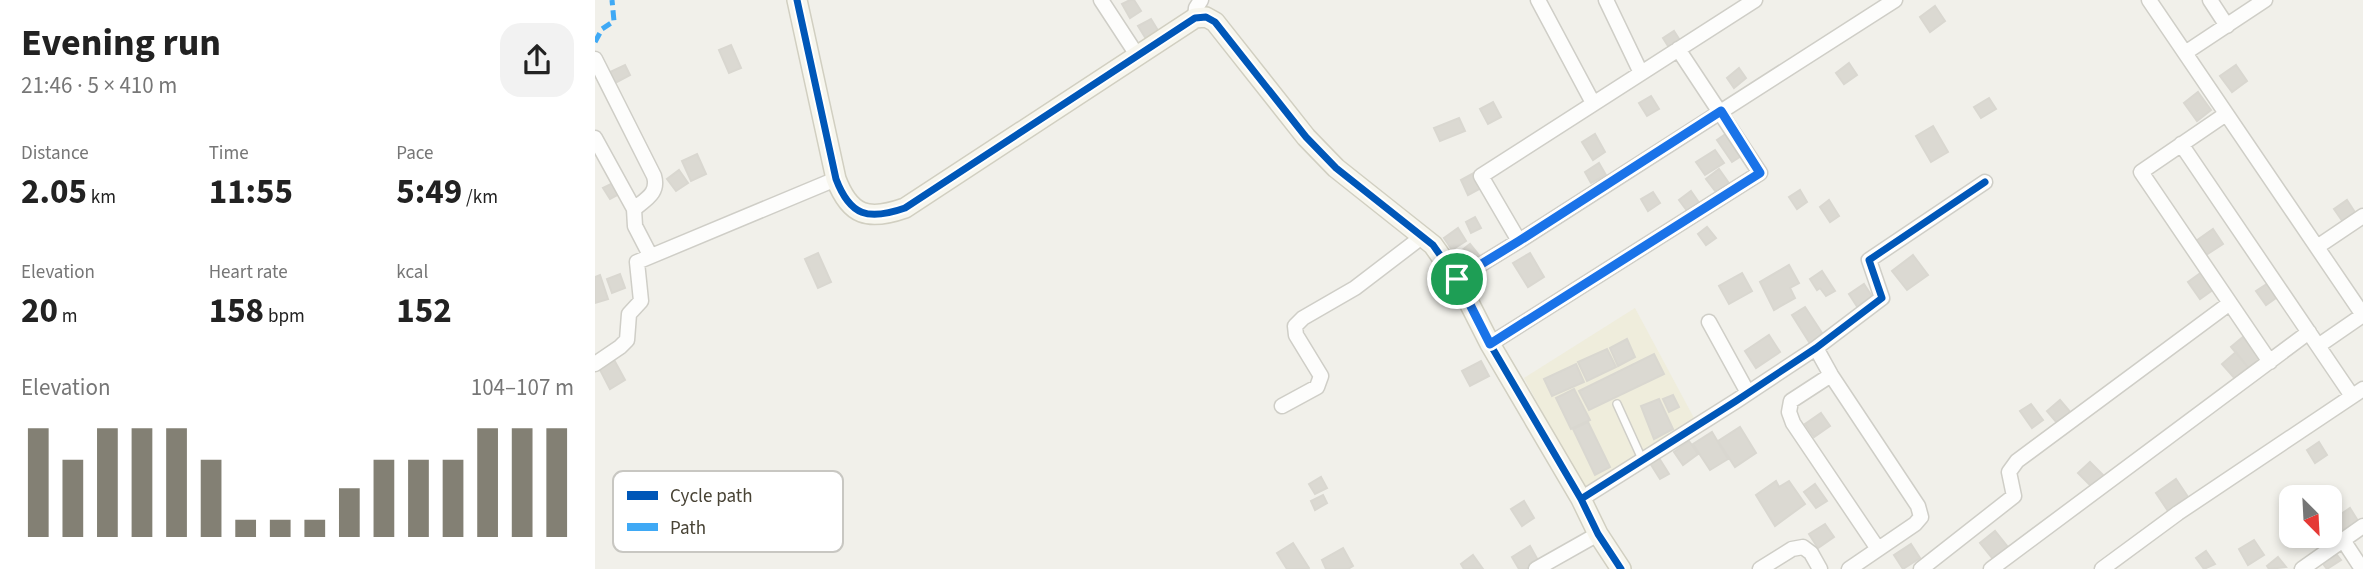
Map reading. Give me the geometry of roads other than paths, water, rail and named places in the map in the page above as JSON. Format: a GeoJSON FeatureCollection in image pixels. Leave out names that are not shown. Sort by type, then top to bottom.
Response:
{"type":"FeatureCollection","features":[{"type":"Feature","properties":{"kind":"street"},"geometry":{"type":"LineString","coordinates":[[797,0],[836,178],[843,198],[854,209],[870,215],[886,214],[905,208],[1137,55],[1198,9],[1215,22],[1306,136],[1336,168],[1433,244],[1457,279],[1490,344],[1581,499],[1598,534],[1621,569]]}},
{"type":"Feature","properties":{"kind":"street"},"geometry":{"type":"LineString","coordinates":[[1101,0],[1137,55]]}},
{"type":"Feature","properties":{"kind":"street"},"geometry":{"type":"LineString","coordinates":[[1538,0],[1593,103]]}},
{"type":"Feature","properties":{"kind":"street"},"geometry":{"type":"LineString","coordinates":[[1606,0],[1641,73]]}},
{"type":"Feature","properties":{"kind":"street"},"geometry":{"type":"LineString","coordinates":[[1519,241],[1481,176],[1755,0]]}},
{"type":"Feature","properties":{"kind":"street"},"geometry":{"type":"LineString","coordinates":[[1457,279],[1895,0]]}},
{"type":"Feature","properties":{"kind":"street"},"geometry":{"type":"LineString","coordinates":[[2149,0],[2363,315],[2318,346]]}},
{"type":"Feature","properties":{"kind":"street"},"geometry":{"type":"LineString","coordinates":[[2210,0],[2227,26]]}},
{"type":"Feature","properties":{"kind":"street"},"geometry":{"type":"LineString","coordinates":[[2185,53],[2265,0]]}},
{"type":"Feature","properties":{"kind":"street"},"geometry":{"type":"LineString","coordinates":[[1490,344],[1760,173],[1678,49]]}},
{"type":"Feature","properties":{"kind":"street"},"geometry":{"type":"LineString","coordinates":[[595,60],[657,185],[655,192],[634,209]]}},
{"type":"Feature","properties":{"kind":"street"},"geometry":{"type":"LineString","coordinates":[[2226,114],[2141,172],[2270,362]]}},
{"type":"Feature","properties":{"kind":"street"},"geometry":{"type":"LineString","coordinates":[[595,138],[634,209],[635,226],[650,255]]}},
{"type":"Feature","properties":{"kind":"street"},"geometry":{"type":"LineString","coordinates":[[2102,569],[2178,513],[2358,393],[2318,346],[2181,144]]}},
{"type":"Feature","properties":{"kind":"street"},"geometry":{"type":"LineString","coordinates":[[595,364],[627,340],[629,314],[641,301],[637,262],[836,178]]}},
{"type":"Feature","properties":{"kind":"street"},"geometry":{"type":"LineString","coordinates":[[1581,499],[1816,348],[1882,298],[1869,260],[1986,182]]}},
{"type":"Feature","properties":{"kind":"street"},"geometry":{"type":"LineString","coordinates":[[2317,247],[2363,216]]}},
{"type":"Feature","properties":{"kind":"street"},"geometry":{"type":"LineString","coordinates":[[1282,406],[1317,387],[1321,376],[1296,335],[1295,326],[1303,318],[1355,288],[1423,236]]}},
{"type":"Feature","properties":{"kind":"street"},"geometry":{"type":"LineString","coordinates":[[1921,569],[2014,496],[2009,472],[2017,461],[2230,303]]}},
{"type":"Feature","properties":{"kind":"street"},"geometry":{"type":"LineString","coordinates":[[1709,322],[1748,393]]}},
{"type":"Feature","properties":{"kind":"street"},"geometry":{"type":"LineString","coordinates":[[1991,569],[2309,332]]}},
{"type":"Feature","properties":{"kind":"street"},"geometry":{"type":"LineString","coordinates":[[1816,348],[1918,506],[1920,517],[1915,524],[1849,569]]}},
{"type":"Feature","properties":{"kind":"street"},"geometry":{"type":"LineString","coordinates":[[1831,375],[1791,401],[1789,412],[1793,424],[1878,549]]}},
{"type":"Feature","properties":{"kind":"street"},"geometry":{"type":"LineString","coordinates":[[2302,569],[2363,526]]}},
{"type":"Feature","properties":{"kind":"street"},"geometry":{"type":"LineString","coordinates":[[1536,569],[1598,534]]}},
{"type":"Feature","properties":{"kind":"street"},"geometry":{"type":"LineString","coordinates":[[2343,540],[2362,569]]}},
{"type":"Feature","properties":{"kind":"street"},"geometry":{"type":"LineString","coordinates":[[1760,569],[1792,549],[1803,547],[1811,553],[1820,569]]}},
{"type":"Feature","properties":{"kind":"lane"},"geometry":{"type":"LineString","coordinates":[[1617,404],[1642,459]]}}]}
